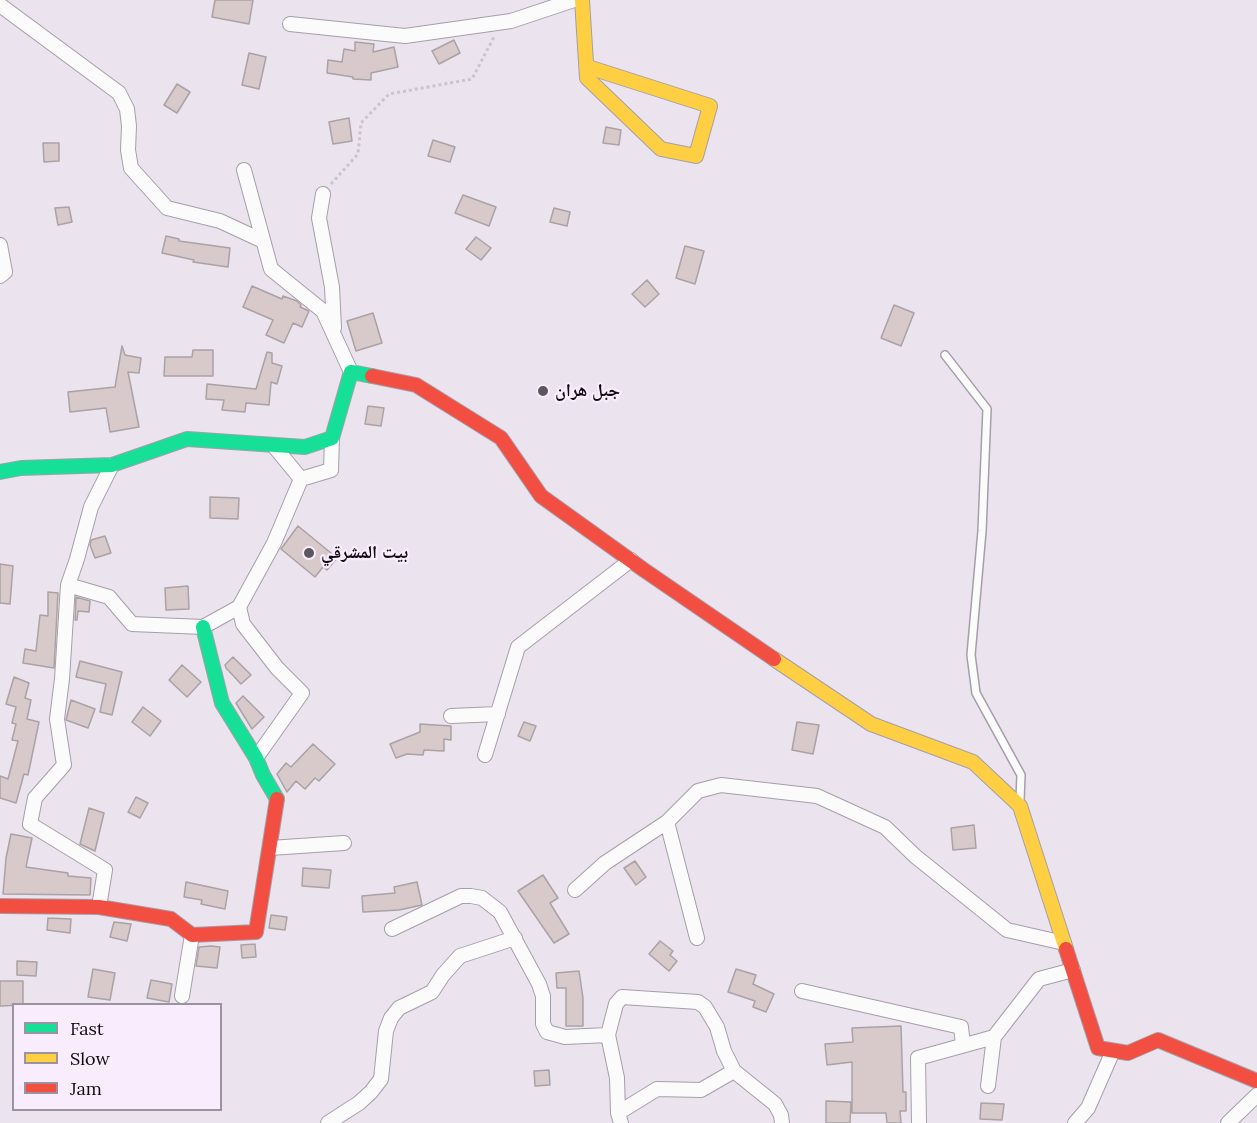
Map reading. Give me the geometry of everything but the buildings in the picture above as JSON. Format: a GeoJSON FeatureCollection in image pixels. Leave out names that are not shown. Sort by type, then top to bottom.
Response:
{"type":"FeatureCollection","features":[{"type":"Feature","properties":{"kind":"street"},"geometry":{"type":"LineString","coordinates":[[290,24],[405,36],[502,23],[574,0]]}},
{"type":"Feature","properties":{"kind":"street"},"geometry":{"type":"LineString","coordinates":[[582,0],[587,78],[661,149],[696,156],[710,106],[588,67]]}},
{"type":"Feature","properties":{"kind":"street"},"geometry":{"type":"LineString","coordinates":[[0,5],[119,93],[127,109],[131,168],[167,208],[220,221],[263,241]]}},
{"type":"Feature","properties":{"kind":"street"},"geometry":{"type":"LineString","coordinates":[[244,170],[271,269],[322,311],[351,372],[332,438],[331,470],[301,479]]}},
{"type":"Feature","properties":{"kind":"street"},"geometry":{"type":"LineString","coordinates":[[323,194],[319,218],[332,287],[334,336]]}},
{"type":"Feature","properties":{"kind":"street"},"geometry":{"type":"LineString","coordinates":[[0,245],[5,272],[0,276]]}},
{"type":"Feature","properties":{"kind":"street"},"geometry":{"type":"LineString","coordinates":[[351,372],[416,386],[501,438],[541,496],[631,560],[871,724],[973,762],[1020,806],[1098,1048],[1128,1053],[1158,1040],[1257,1081]]}},
{"type":"Feature","properties":{"kind":"street"},"geometry":{"type":"LineString","coordinates":[[0,472],[21,468],[112,465],[188,439],[304,447],[332,438]]}},
{"type":"Feature","properties":{"kind":"street"},"geometry":{"type":"LineString","coordinates":[[273,445],[301,479]]}},
{"type":"Feature","properties":{"kind":"street"},"geometry":{"type":"LineString","coordinates":[[99,907],[105,870],[30,824],[35,798],[64,765],[57,719],[68,585],[91,507],[112,465]]}},
{"type":"Feature","properties":{"kind":"street"},"geometry":{"type":"LineString","coordinates":[[68,585],[109,597],[132,624],[203,627],[239,607],[274,543],[301,479]]}},
{"type":"Feature","properties":{"kind":"street"},"geometry":{"type":"LineString","coordinates":[[485,755],[518,647],[631,560]]}},
{"type":"Feature","properties":{"kind":"street"},"geometry":{"type":"LineString","coordinates":[[239,607],[243,624],[277,668],[302,693],[256,758]]}},
{"type":"Feature","properties":{"kind":"street"},"geometry":{"type":"LineString","coordinates":[[0,906],[99,907],[171,919],[192,935],[256,932],[278,800],[256,758],[222,704],[203,627]]}},
{"type":"Feature","properties":{"kind":"street"},"geometry":{"type":"LineString","coordinates":[[451,716],[498,714]]}},
{"type":"Feature","properties":{"kind":"street"},"geometry":{"type":"LineString","coordinates":[[575,890],[605,863],[667,822],[698,791],[721,785],[817,796],[885,827],[915,856],[1007,930],[1064,943]]}},
{"type":"Feature","properties":{"kind":"street"},"geometry":{"type":"LineString","coordinates":[[667,822],[697,938]]}},
{"type":"Feature","properties":{"kind":"street"},"geometry":{"type":"LineString","coordinates":[[270,848],[344,843]]}},
{"type":"Feature","properties":{"kind":"street"},"geometry":{"type":"LineString","coordinates":[[392,929],[461,897],[471,896],[490,903],[500,912],[539,984],[543,996],[543,1024],[548,1032],[565,1038],[608,1035]]}},
{"type":"Feature","properties":{"kind":"street"},"geometry":{"type":"LineString","coordinates":[[182,996],[192,935]]}},
{"type":"Feature","properties":{"kind":"street"},"geometry":{"type":"LineString","coordinates":[[328,1123],[359,1103],[381,1079],[386,1031],[391,1018],[399,1008],[432,992],[460,956],[515,938]]}},
{"type":"Feature","properties":{"kind":"street"},"geometry":{"type":"LineString","coordinates":[[988,1086],[994,1037],[1040,979],[1073,970]]}},
{"type":"Feature","properties":{"kind":"street"},"geometry":{"type":"LineString","coordinates":[[802,991],[961,1027],[963,1045]]}},
{"type":"Feature","properties":{"kind":"street"},"geometry":{"type":"LineString","coordinates":[[620,1118],[617,1078],[608,1035],[616,1004],[622,997],[698,1002],[711,1015],[734,1071],[775,1104],[781,1115],[782,1123]]}},
{"type":"Feature","properties":{"kind":"street"},"geometry":{"type":"LineString","coordinates":[[919,1123],[918,1058],[994,1037]]}},
{"type":"Feature","properties":{"kind":"street"},"geometry":{"type":"LineString","coordinates":[[1075,1123],[1088,1108],[1113,1051]]}},
{"type":"Feature","properties":{"kind":"street"},"geometry":{"type":"LineString","coordinates":[[620,1118],[657,1089],[700,1090],[734,1071]]}},
{"type":"Feature","properties":{"kind":"street"},"geometry":{"type":"LineString","coordinates":[[1228,1123],[1257,1095]]}},
{"type":"Feature","properties":{"kind":"lane"},"geometry":{"type":"LineString","coordinates":[[945,355],[987,409],[982,531],[971,655],[976,693],[1021,775],[1020,806]]}},
{"type":"Feature","properties":{"kind":"path"},"geometry":{"type":"LineString","coordinates":[[323,194],[358,154],[361,123],[389,94],[472,79],[502,23]]}},
{"type":"Feature","properties":{"kind":"traffic: fast"},"geometry":{"type":"LineString","coordinates":[[0,472],[21,468],[112,465],[187,439],[305,447],[332,438],[351,372],[372,376]]}},
{"type":"Feature","properties":{"kind":"traffic: fast"},"geometry":{"type":"LineString","coordinates":[[203,627],[222,703],[256,758],[277,799]]}},
{"type":"Feature","properties":{"kind":"traffic: slow"},"geometry":{"type":"LineString","coordinates":[[582,0],[587,78],[661,149],[696,156],[710,106],[588,67]]}},
{"type":"Feature","properties":{"kind":"traffic: slow"},"geometry":{"type":"LineString","coordinates":[[774,659],[871,724],[973,762],[1020,806],[1066,949]]}},
{"type":"Feature","properties":{"kind":"traffic: jam"},"geometry":{"type":"LineString","coordinates":[[372,376],[416,385],[501,438],[541,496],[774,659]]}},
{"type":"Feature","properties":{"kind":"traffic: jam"},"geometry":{"type":"LineString","coordinates":[[0,906],[99,907],[171,919],[192,935],[256,932],[277,799]]}},
{"type":"Feature","properties":{"kind":"traffic: jam"},"geometry":{"type":"LineString","coordinates":[[1066,949],[1098,1048],[1128,1053],[1158,1040],[1257,1081]]}},
{"type":"Feature","properties":{"kind":"place","name":"جبل هران"},"geometry":{"type":"Point","coordinates":[543,391]}},
{"type":"Feature","properties":{"kind":"place","name":"بيت المشرقي"},"geometry":{"type":"Point","coordinates":[309,553]}}]}
